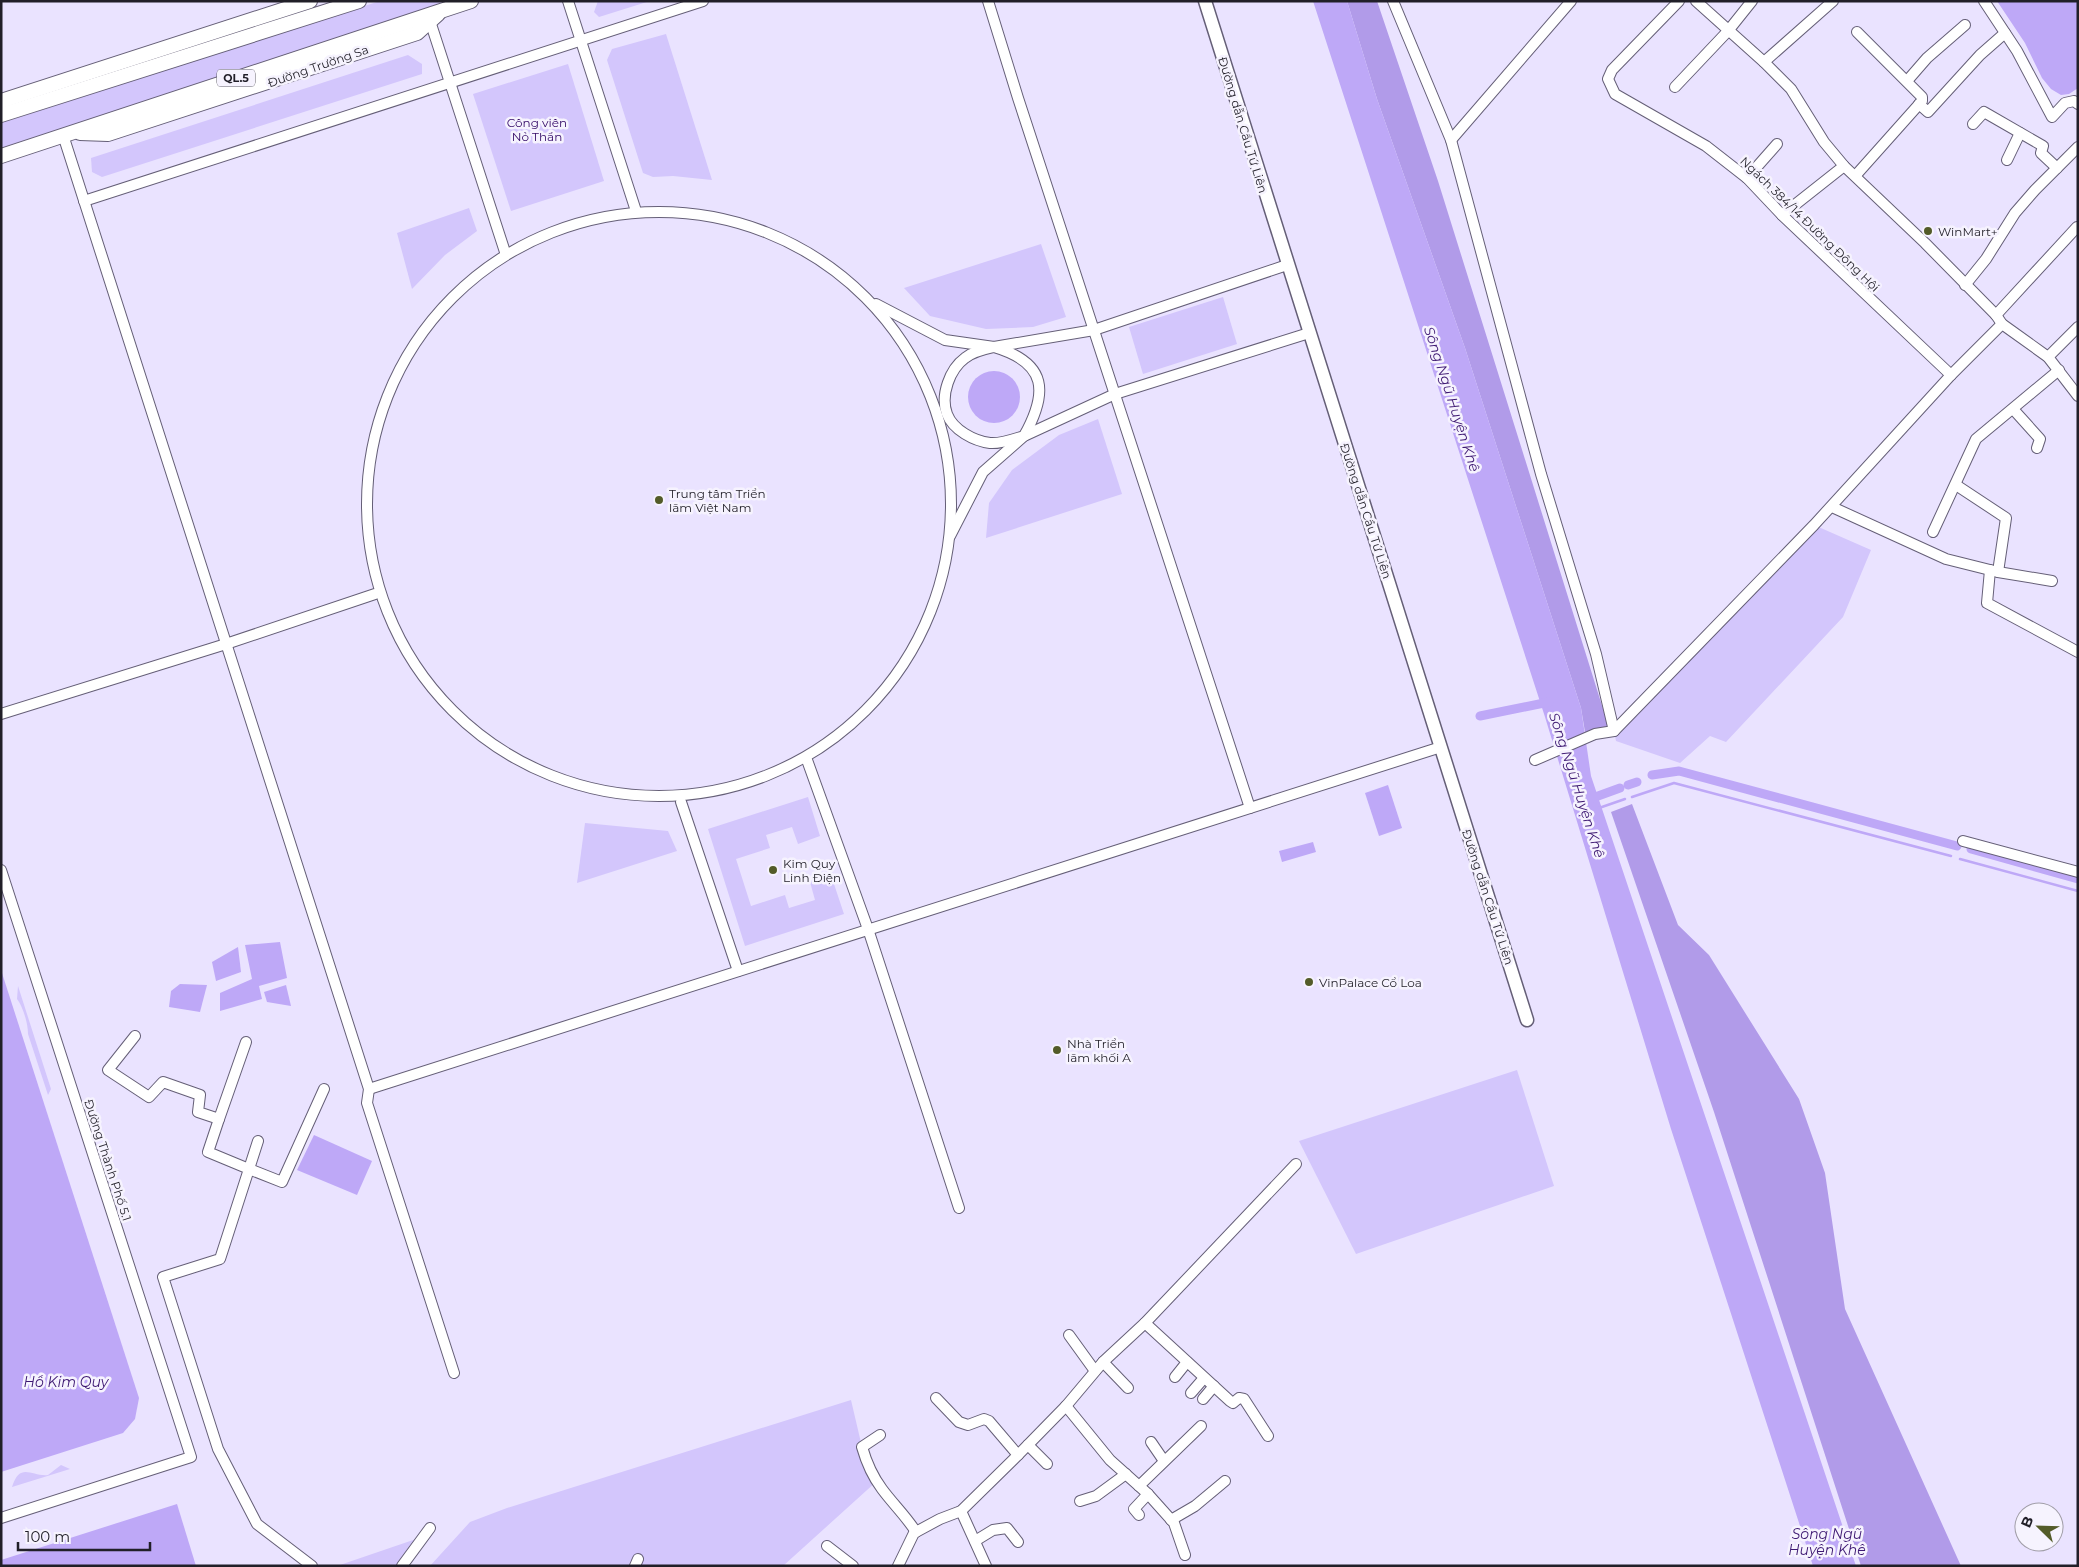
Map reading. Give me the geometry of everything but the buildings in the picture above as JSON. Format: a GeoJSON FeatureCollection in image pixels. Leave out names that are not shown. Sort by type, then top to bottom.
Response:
{"type":"FeatureCollection","features":[{"type":"Feature","properties":{"kind":"highway"},"geometry":{"type":"LineString","coordinates":[[1,101],[310,1]]}},
{"type":"Feature","properties":{"kind":"highway"},"geometry":{"type":"LineString","coordinates":[[1,115],[359,1]]}},
{"type":"Feature","properties":{"kind":"highway","name":"Đường Trường Sa"},"geometry":{"type":"LineString","coordinates":[[1,156],[66,134],[367,42],[471,1]]}},
{"type":"Feature","properties":{"kind":"highway","name":"Đường Trường Sa"},"geometry":{"type":"LineString","coordinates":[[367,42],[417,33],[442,11]]}},
{"type":"Feature","properties":{"kind":"main road","name":"Đường dẫn Cầu Tứ Liên"},"geometry":{"type":"LineString","coordinates":[[1205,1],[1527,1020]]}},
{"type":"Feature","properties":{"kind":"street"},"geometry":{"type":"LineString","coordinates":[[568,1],[636,211]]}},
{"type":"Feature","properties":{"kind":"street"},"geometry":{"type":"LineString","coordinates":[[84,201],[703,1]]}},
{"type":"Feature","properties":{"kind":"street"},"geometry":{"type":"LineString","coordinates":[[988,1],[1250,808]]}},
{"type":"Feature","properties":{"kind":"street"},"geometry":{"type":"LineString","coordinates":[[1393,1],[1451,140],[1539,465],[1596,654],[1614,731]]}},
{"type":"Feature","properties":{"kind":"street"},"geometry":{"type":"LineString","coordinates":[[1451,140],[1571,1]]}},
{"type":"Feature","properties":{"kind":"street","name":"Ngách 384/14 Đường Đông Hội"},"geometry":{"type":"LineString","coordinates":[[1679,1],[1612,70],[1608,79],[1615,94],[1706,146],[1747,178],[1782,215],[1951,375]]}},
{"type":"Feature","properties":{"kind":"street"},"geometry":{"type":"LineString","coordinates":[[1696,1],[1791,89],[1824,142],[1844,166],[1856,175],[1999,320],[2048,357],[2078,396]]}},
{"type":"Feature","properties":{"kind":"street"},"geometry":{"type":"LineString","coordinates":[[1675,87],[1728,31],[1752,1]]}},
{"type":"Feature","properties":{"kind":"street"},"geometry":{"type":"LineString","coordinates":[[1764,62],[1833,1]]}},
{"type":"Feature","properties":{"kind":"street"},"geometry":{"type":"LineString","coordinates":[[1984,1],[2017,51],[2052,117],[2065,103],[2074,101],[2078,104]]}},
{"type":"Feature","properties":{"kind":"street"},"geometry":{"type":"LineString","coordinates":[[430,21],[505,252]]}},
{"type":"Feature","properties":{"kind":"street"},"geometry":{"type":"LineString","coordinates":[[1907,81],[1927,58],[1965,25]]}},
{"type":"Feature","properties":{"kind":"street"},"geometry":{"type":"LineString","coordinates":[[1856,175],[1919,104],[1922,97],[1858,32]]}},
{"type":"Feature","properties":{"kind":"street"},"geometry":{"type":"LineString","coordinates":[[1919,104],[1928,112],[1980,55],[2006,33]]}},
{"type":"Feature","properties":{"kind":"street"},"geometry":{"type":"LineString","coordinates":[[1973,124],[1984,112],[2043,146],[2041,153],[2057,168]]}},
{"type":"Feature","properties":{"kind":"street"},"geometry":{"type":"LineString","coordinates":[[2006,160],[2020,133]]}},
{"type":"Feature","properties":{"kind":"street"},"geometry":{"type":"LineString","coordinates":[[66,134],[84,201],[368,1089],[367,1103],[454,1373]]}},
{"type":"Feature","properties":{"kind":"street"},"geometry":{"type":"LineString","coordinates":[[1747,178],[1777,144]]}},
{"type":"Feature","properties":{"kind":"street"},"geometry":{"type":"LineString","coordinates":[[1965,285],[1986,259],[2015,214],[2078,147]]}},
{"type":"Feature","properties":{"kind":"street"},"geometry":{"type":"LineString","coordinates":[[1782,215],[1844,166]]}},
{"type":"Feature","properties":{"kind":"street"},"geometry":{"type":"LineString","coordinates":[[1287,265],[1094,330],[994,347],[966,357],[956,367],[949,380],[946,394],[947,414],[952,479],[949,539],[938,590],[914,642],[886,683],[807,760],[734,788],[681,802],[604,797],[557,777],[512,753],[431,688],[403,647],[375,594],[364,491],[373,440],[397,373],[449,297],[480,267],[541,234],[636,211],[703,216],[738,226],[794,248],[832,269],[868,300],[906,340],[947,414],[964,434],[977,441],[992,443],[1024,436],[1115,394],[1310,333]]}},
{"type":"Feature","properties":{"kind":"street"},"geometry":{"type":"LineString","coordinates":[[1535,760],[1595,734],[1614,731],[1832,507],[1951,375],[2077,227]]}},
{"type":"Feature","properties":{"kind":"street"},"geometry":{"type":"LineString","coordinates":[[868,300],[945,340],[994,347],[1022,358],[1032,368],[1038,382],[1040,396],[1038,411],[1024,436],[983,472],[949,539]]}},
{"type":"Feature","properties":{"kind":"street"},"geometry":{"type":"LineString","coordinates":[[2048,357],[2078,328]]}},
{"type":"Feature","properties":{"kind":"street"},"geometry":{"type":"LineString","coordinates":[[1933,532],[1976,439],[2059,370]]}},
{"type":"Feature","properties":{"kind":"street"},"geometry":{"type":"LineString","coordinates":[[2013,409],[2040,439],[2037,448]]}},
{"type":"Feature","properties":{"kind":"street"},"geometry":{"type":"LineString","coordinates":[[1956,484],[2006,518],[1986,603],[2078,652]]}},
{"type":"Feature","properties":{"kind":"street"},"geometry":{"type":"LineString","coordinates":[[1832,507],[1946,559],[1994,571],[2052,581]]}},
{"type":"Feature","properties":{"kind":"street"},"geometry":{"type":"LineString","coordinates":[[1,714],[226,644],[375,594]]}},
{"type":"Feature","properties":{"kind":"street"},"geometry":{"type":"LineString","coordinates":[[368,1089],[1441,748]]}},
{"type":"Feature","properties":{"kind":"street"},"geometry":{"type":"LineString","coordinates":[[807,760],[868,929],[959,1208]]}},
{"type":"Feature","properties":{"kind":"street"},"geometry":{"type":"LineString","coordinates":[[681,802],[738,971]]}},
{"type":"Feature","properties":{"kind":"street"},"geometry":{"type":"LineString","coordinates":[[1963,841],[2078,872]]}},
{"type":"Feature","properties":{"kind":"street","name":"Đường Thành Phố 5.1"},"geometry":{"type":"LineString","coordinates":[[1,870],[191,1456],[1,1518]]}},
{"type":"Feature","properties":{"kind":"street"},"geometry":{"type":"LineString","coordinates":[[134,1036],[108,1070],[149,1097],[163,1082],[200,1095],[198,1112],[218,1119]]}},
{"type":"Feature","properties":{"kind":"street"},"geometry":{"type":"LineString","coordinates":[[246,1042],[208,1152],[282,1182],[324,1089]]}},
{"type":"Feature","properties":{"kind":"street"},"geometry":{"type":"LineString","coordinates":[[258,1141],[220,1259],[163,1277],[218,1449],[257,1524],[312,1566]]}},
{"type":"Feature","properties":{"kind":"street"},"geometry":{"type":"LineString","coordinates":[[898,1566],[916,1532],[940,1519],[961,1512],[1066,1406],[1103,1362],[1145,1323],[1296,1164]]}},
{"type":"Feature","properties":{"kind":"street"},"geometry":{"type":"LineString","coordinates":[[1145,1323],[1232,1402],[1239,1398],[1244,1399],[1268,1436]]}},
{"type":"Feature","properties":{"kind":"street"},"geometry":{"type":"LineString","coordinates":[[1069,1335],[1095,1371]]}},
{"type":"Feature","properties":{"kind":"street"},"geometry":{"type":"LineString","coordinates":[[1103,1362],[1128,1388]]}},
{"type":"Feature","properties":{"kind":"street"},"geometry":{"type":"LineString","coordinates":[[1174,1376],[1187,1362]]}},
{"type":"Feature","properties":{"kind":"street"},"geometry":{"type":"LineString","coordinates":[[1191,1393],[1204,1378]]}},
{"type":"Feature","properties":{"kind":"street"},"geometry":{"type":"LineString","coordinates":[[1202,1399],[1214,1386]]}},
{"type":"Feature","properties":{"kind":"street"},"geometry":{"type":"LineString","coordinates":[[936,1398],[962,1424],[974,1425],[984,1418],[989,1420],[1018,1455]]}},
{"type":"Feature","properties":{"kind":"street"},"geometry":{"type":"LineString","coordinates":[[1066,1406],[1110,1460],[1148,1494],[1171,1520],[1185,1555]]}},
{"type":"Feature","properties":{"kind":"street"},"geometry":{"type":"LineString","coordinates":[[1139,1486],[1201,1426]]}},
{"type":"Feature","properties":{"kind":"street"},"geometry":{"type":"LineString","coordinates":[[880,1435],[864,1443],[862,1447],[864,1454],[882,1490],[906,1516],[916,1532]]}},
{"type":"Feature","properties":{"kind":"street"},"geometry":{"type":"LineString","coordinates":[[1151,1442],[1164,1461]]}},
{"type":"Feature","properties":{"kind":"street"},"geometry":{"type":"LineString","coordinates":[[1028,1445],[1047,1464]]}},
{"type":"Feature","properties":{"kind":"street"},"geometry":{"type":"LineString","coordinates":[[1080,1501],[1096,1496],[1126,1474]]}},
{"type":"Feature","properties":{"kind":"street"},"geometry":{"type":"LineString","coordinates":[[1171,1520],[1195,1506],[1225,1481]]}},
{"type":"Feature","properties":{"kind":"street"},"geometry":{"type":"LineString","coordinates":[[1139,1515],[1134,1509],[1148,1494]]}},
{"type":"Feature","properties":{"kind":"street"},"geometry":{"type":"LineString","coordinates":[[961,1512],[986,1566]]}},
{"type":"Feature","properties":{"kind":"street"},"geometry":{"type":"LineString","coordinates":[[975,1541],[1002,1527],[1007,1528],[1018,1542]]}},
{"type":"Feature","properties":{"kind":"street"},"geometry":{"type":"LineString","coordinates":[[406,1564],[430,1528]]}},
{"type":"Feature","properties":{"kind":"street"},"geometry":{"type":"LineString","coordinates":[[827,1546],[853,1566]]}},
{"type":"Feature","properties":{"kind":"street"},"geometry":{"type":"LineString","coordinates":[[634,1566],[638,1559],[640,1566]]}},
{"type":"Feature","properties":{"kind":"green space"},"geometry":{"type":"Polygon","coordinates":[[[380,1],[444,1],[414,14],[1,148],[1,123],[380,1]]]}},
{"type":"Feature","properties":{"kind":"green space"},"geometry":{"type":"Polygon","coordinates":[[[598,1],[650,1],[599,17],[594,12],[598,1]]]}},
{"type":"Feature","properties":{"kind":"green space"},"geometry":{"type":"Polygon","coordinates":[[[666,34],[712,180],[673,176],[653,177],[643,173],[607,60],[612,49],[666,34]]]}},
{"type":"Feature","properties":{"kind":"green space"},"geometry":{"type":"Polygon","coordinates":[[[408,55],[422,64],[422,74],[102,177],[92,172],[91,158],[408,55]]]}},
{"type":"Feature","properties":{"kind":"green space","name":"Công viên Nỏ Thần"},"geometry":{"type":"Polygon","coordinates":[[[568,64],[604,181],[511,211],[473,94],[568,64]]]}},
{"type":"Feature","properties":{"kind":"green space"},"geometry":{"type":"Polygon","coordinates":[[[469,208],[477,231],[445,255],[412,289],[397,233],[469,208]]]}},
{"type":"Feature","properties":{"kind":"green space"},"geometry":{"type":"Polygon","coordinates":[[[1041,244],[1066,317],[1033,327],[986,329],[930,316],[904,288],[1041,244]]]}},
{"type":"Feature","properties":{"kind":"green space"},"geometry":{"type":"Polygon","coordinates":[[[1223,297],[1237,344],[1143,374],[1129,327],[1223,297]]]}},
{"type":"Feature","properties":{"kind":"green space"},"geometry":{"type":"Polygon","coordinates":[[[1098,419],[1122,494],[986,538],[989,503],[1012,470],[1059,435],[1098,419]]]}},
{"type":"Feature","properties":{"kind":"green space"},"geometry":{"type":"Polygon","coordinates":[[[1814,525],[1871,550],[1843,617],[1726,742],[1710,736],[1680,763],[1616,741],[1614,731],[1814,525]]]}},
{"type":"Feature","properties":{"kind":"green space"},"geometry":{"type":"Polygon","coordinates":[[[808,797],[820,836],[798,844],[792,827],[766,835],[770,848],[736,859],[751,906],[785,895],[789,908],[815,900],[810,882],[831,875],[844,914],[745,946],[708,829],[808,797]]]}},
{"type":"Feature","properties":{"kind":"green space"},"geometry":{"type":"Polygon","coordinates":[[[585,823],[668,831],[677,851],[577,883],[585,823]]]}},
{"type":"Feature","properties":{"kind":"green space"},"geometry":{"type":"Polygon","coordinates":[[[18,986],[51,1089],[48,1095],[28,1034],[25,1015],[17,999],[18,986]]]}},
{"type":"Feature","properties":{"kind":"green space"},"geometry":{"type":"Polygon","coordinates":[[[1517,1070],[1554,1186],[1356,1254],[1299,1141],[1517,1070]]]}},
{"type":"Feature","properties":{"kind":"green space"},"geometry":{"type":"Polygon","coordinates":[[[851,1400],[862,1447],[877,1481],[783,1566],[430,1566],[470,1522],[507,1508],[851,1400]]]}},
{"type":"Feature","properties":{"kind":"green space"},"geometry":{"type":"Polygon","coordinates":[[[61,1465],[70,1469],[12,1487],[15,1479],[23,1472],[48,1475],[61,1465]]]}},
{"type":"Feature","properties":{"kind":"green space"},"geometry":{"type":"Polygon","coordinates":[[[419,1538],[400,1566],[337,1566],[419,1538]]]}},
{"type":"Feature","properties":{"kind":"shaded area"},"geometry":{"type":"Polygon","coordinates":[[[1347,1],[1377,1],[1438,181],[1609,728],[1585,732],[1581,708],[1465,348],[1377,99],[1347,1]]]}},
{"type":"Feature","properties":{"kind":"shaded area"},"geometry":{"type":"Polygon","coordinates":[[[1632,804],[1678,925],[1709,955],[1799,1099],[1825,1173],[1845,1309],[1961,1566],[1861,1566],[1714,1112],[1611,812],[1632,804]]]}},
{"type":"Feature","properties":{"kind":"water","name":"Sông Ngũ Huyện Khê"},"geometry":{"type":"Polygon","coordinates":[[[1313,1],[1347,1],[1377,99],[1465,348],[1581,708],[1591,776],[1856,1566],[1813,1566],[1671,1129],[1545,717],[1313,1]]]}},
{"type":"Feature","properties":{"kind":"water"},"geometry":{"type":"Polygon","coordinates":[[[1997,1],[2078,1],[2078,88],[2069,94],[2061,95],[2051,89],[2042,78],[2025,43],[1997,1]]]}},
{"type":"Feature","properties":{"kind":"water"},"geometry":{"type":"Polygon","coordinates":[[[989,371],[999,371],[1013,378],[1020,392],[1020,402],[1013,416],[999,423],[989,423],[979,419],[972,412],[968,402],[968,392],[972,382],[979,375],[989,371]]]}},
{"type":"Feature","properties":{"kind":"water"},"geometry":{"type":"Polygon","coordinates":[[[1388,785],[1402,828],[1379,836],[1365,793],[1388,785]]]}},
{"type":"Feature","properties":{"kind":"water"},"geometry":{"type":"Polygon","coordinates":[[[1313,842],[1316,852],[1282,862],[1279,851],[1313,842]]]}},
{"type":"Feature","properties":{"kind":"water"},"geometry":{"type":"Polygon","coordinates":[[[280,942],[287,978],[259,986],[262,999],[220,1011],[220,993],[252,979],[245,945],[280,942]]]}},
{"type":"Feature","properties":{"kind":"water"},"geometry":{"type":"Polygon","coordinates":[[[238,947],[241,972],[216,981],[212,962],[238,947]]]}},
{"type":"Feature","properties":{"kind":"water","name":"Hồ Kim Quy"},"geometry":{"type":"Polygon","coordinates":[[[1,970],[139,1398],[135,1419],[123,1433],[1,1472],[1,970]]]}},
{"type":"Feature","properties":{"kind":"water"},"geometry":{"type":"Polygon","coordinates":[[[180,984],[207,985],[200,1012],[169,1007],[171,991],[180,984]]]}},
{"type":"Feature","properties":{"kind":"water"},"geometry":{"type":"Polygon","coordinates":[[[286,985],[291,1006],[267,1002],[264,992],[286,985]]]}},
{"type":"Feature","properties":{"kind":"water"},"geometry":{"type":"Polygon","coordinates":[[[314,1135],[372,1161],[357,1195],[297,1170],[314,1135]]]}},
{"type":"Feature","properties":{"kind":"water"},"geometry":{"type":"Polygon","coordinates":[[[177,1504],[196,1566],[1,1566],[1,1560],[177,1504]]]}},
{"type":"Feature","properties":{"kind":"waterway"},"geometry":{"type":"LineString","coordinates":[[1480,716],[1549,702]]}},
{"type":"Feature","properties":{"kind":"waterway"},"geometry":{"type":"LineString","coordinates":[[1652,775],[1679,771],[1957,846]]}},
{"type":"Feature","properties":{"kind":"waterway"},"geometry":{"type":"LineString","coordinates":[[1628,785],[1637,782]]}},
{"type":"Feature","properties":{"kind":"waterway"},"geometry":{"type":"LineString","coordinates":[[1632,797],[1674,783],[1951,856]]}},
{"type":"Feature","properties":{"kind":"waterway"},"geometry":{"type":"LineString","coordinates":[[1587,800],[1620,788]]}},
{"type":"Feature","properties":{"kind":"waterway"},"geometry":{"type":"LineString","coordinates":[[1599,808],[1625,799]]}},
{"type":"Feature","properties":{"kind":"waterway"},"geometry":{"type":"LineString","coordinates":[[1971,849],[2078,879]]}},
{"type":"Feature","properties":{"kind":"waterway"},"geometry":{"type":"LineString","coordinates":[[1960,859],[2078,891]]}},
{"type":"Feature","properties":{"kind":"place","name":"WinMart+"},"geometry":{"type":"Point","coordinates":[1928,231]}},
{"type":"Feature","properties":{"kind":"place","name":"Trung tâm Triển lãm Việt Nam"},"geometry":{"type":"Point","coordinates":[659,500]}},
{"type":"Feature","properties":{"kind":"place","name":"Kim Quy Linh Điện"},"geometry":{"type":"Point","coordinates":[773,870]}},
{"type":"Feature","properties":{"kind":"place","name":"VinPalace Cổ Loa"},"geometry":{"type":"Point","coordinates":[1309,982]}},
{"type":"Feature","properties":{"kind":"place","name":"Nhà Triển lãm khối A"},"geometry":{"type":"Point","coordinates":[1057,1050]}}]}
